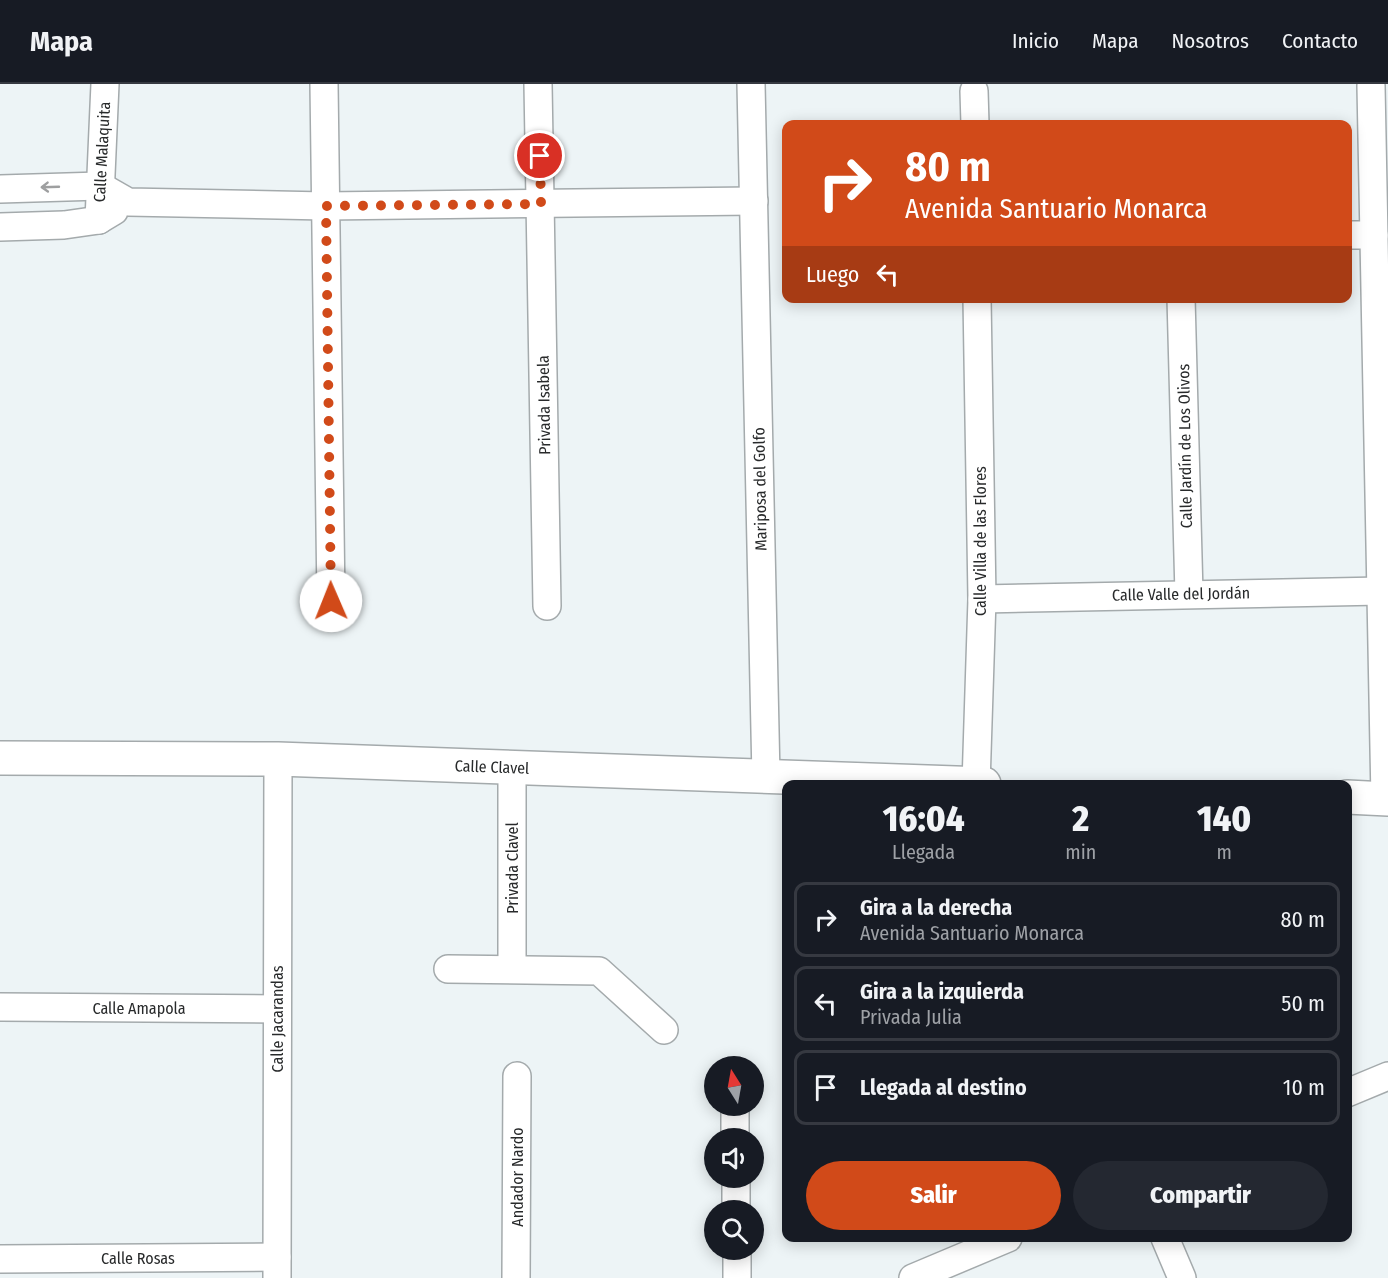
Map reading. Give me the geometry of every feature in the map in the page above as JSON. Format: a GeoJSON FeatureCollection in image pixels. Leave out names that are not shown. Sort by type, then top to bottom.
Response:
{"type":"FeatureCollection","features":[{"type":"Feature","properties":{"kind":"street","name":"Calle Malaquita"},"geometry":{"type":"LineString","coordinates":[[99,220],[105,84]]}},
{"type":"Feature","properties":{"kind":"street"},"geometry":{"type":"LineString","coordinates":[[324,84],[331,601]]}},
{"type":"Feature","properties":{"kind":"street","name":"Privada Isabela"},"geometry":{"type":"LineString","coordinates":[[538,84],[547,606]]}},
{"type":"Feature","properties":{"kind":"street","name":"Mariposa del Golfo"},"geometry":{"type":"LineString","coordinates":[[752,84],[766,777]]}},
{"type":"Feature","properties":{"kind":"street"},"geometry":{"type":"LineString","coordinates":[[1352,797],[1386,799],[1371,86]]}},
{"type":"Feature","properties":{"kind":"street"},"geometry":{"type":"LineString","coordinates":[[974,91],[975,120]]}},
{"type":"Feature","properties":{"kind":"street"},"geometry":{"type":"LineString","coordinates":[[0,189],[100,186],[128,202],[326,206],[754,201]]}},
{"type":"Feature","properties":{"kind":"street"},"geometry":{"type":"LineString","coordinates":[[0,227],[64,225],[99,220],[128,202]]}},
{"type":"Feature","properties":{"kind":"street"},"geometry":{"type":"LineString","coordinates":[[1352,235],[1374,235]]}},
{"type":"Feature","properties":{"kind":"street","name":"Calle Villa de las Flores"},"geometry":{"type":"LineString","coordinates":[[976,780],[981,598],[977,303]]}},
{"type":"Feature","properties":{"kind":"street","name":"Calle Jardín de Los Olivos"},"geometry":{"type":"LineString","coordinates":[[1181,303],[1189,594]]}},
{"type":"Feature","properties":{"kind":"street","name":"Calle Valle del Jordán"},"geometry":{"type":"LineString","coordinates":[[981,598],[1381,591]]}},
{"type":"Feature","properties":{"kind":"street","name":"Calle Clavel"},"geometry":{"type":"LineString","coordinates":[[0,758],[278,759],[856,780]]}},
{"type":"Feature","properties":{"kind":"street","name":"Calle Jacarandas"},"geometry":{"type":"LineString","coordinates":[[277,1267],[278,759]]}},
{"type":"Feature","properties":{"kind":"street","name":"Privada Clavel"},"geometry":{"type":"LineString","coordinates":[[512,968],[513,768]]}},
{"type":"Feature","properties":{"kind":"street"},"geometry":{"type":"LineString","coordinates":[[448,969],[512,968],[598,971],[663,1030]]}},
{"type":"Feature","properties":{"kind":"street","name":"Calle Amapola"},"geometry":{"type":"LineString","coordinates":[[0,1007],[277,1009]]}},
{"type":"Feature","properties":{"kind":"street","name":"Andador Nardo"},"geometry":{"type":"LineString","coordinates":[[516,1278],[517,1076]]}},
{"type":"Feature","properties":{"kind":"street"},"geometry":{"type":"LineString","coordinates":[[1352,1085],[1388,1076]]}},
{"type":"Feature","properties":{"kind":"street"},"geometry":{"type":"LineString","coordinates":[[913,1278],[998,1242]]}},
{"type":"Feature","properties":{"kind":"street"},"geometry":{"type":"LineString","coordinates":[[1167,1242],[1182,1278]]}},
{"type":"Feature","properties":{"kind":"street","name":"Calle Rosas"},"geometry":{"type":"LineString","coordinates":[[0,1258],[277,1267]]}},
{"type":"Feature","properties":{"kind":"street"},"geometry":{"type":"LineString","coordinates":[[737,1260],[737,1278]]}},
{"type":"Feature","properties":{"kind":"route"},"geometry":{"type":"LineString","coordinates":[[331,601],[326,206],[541,204],[540,156]]}}]}
